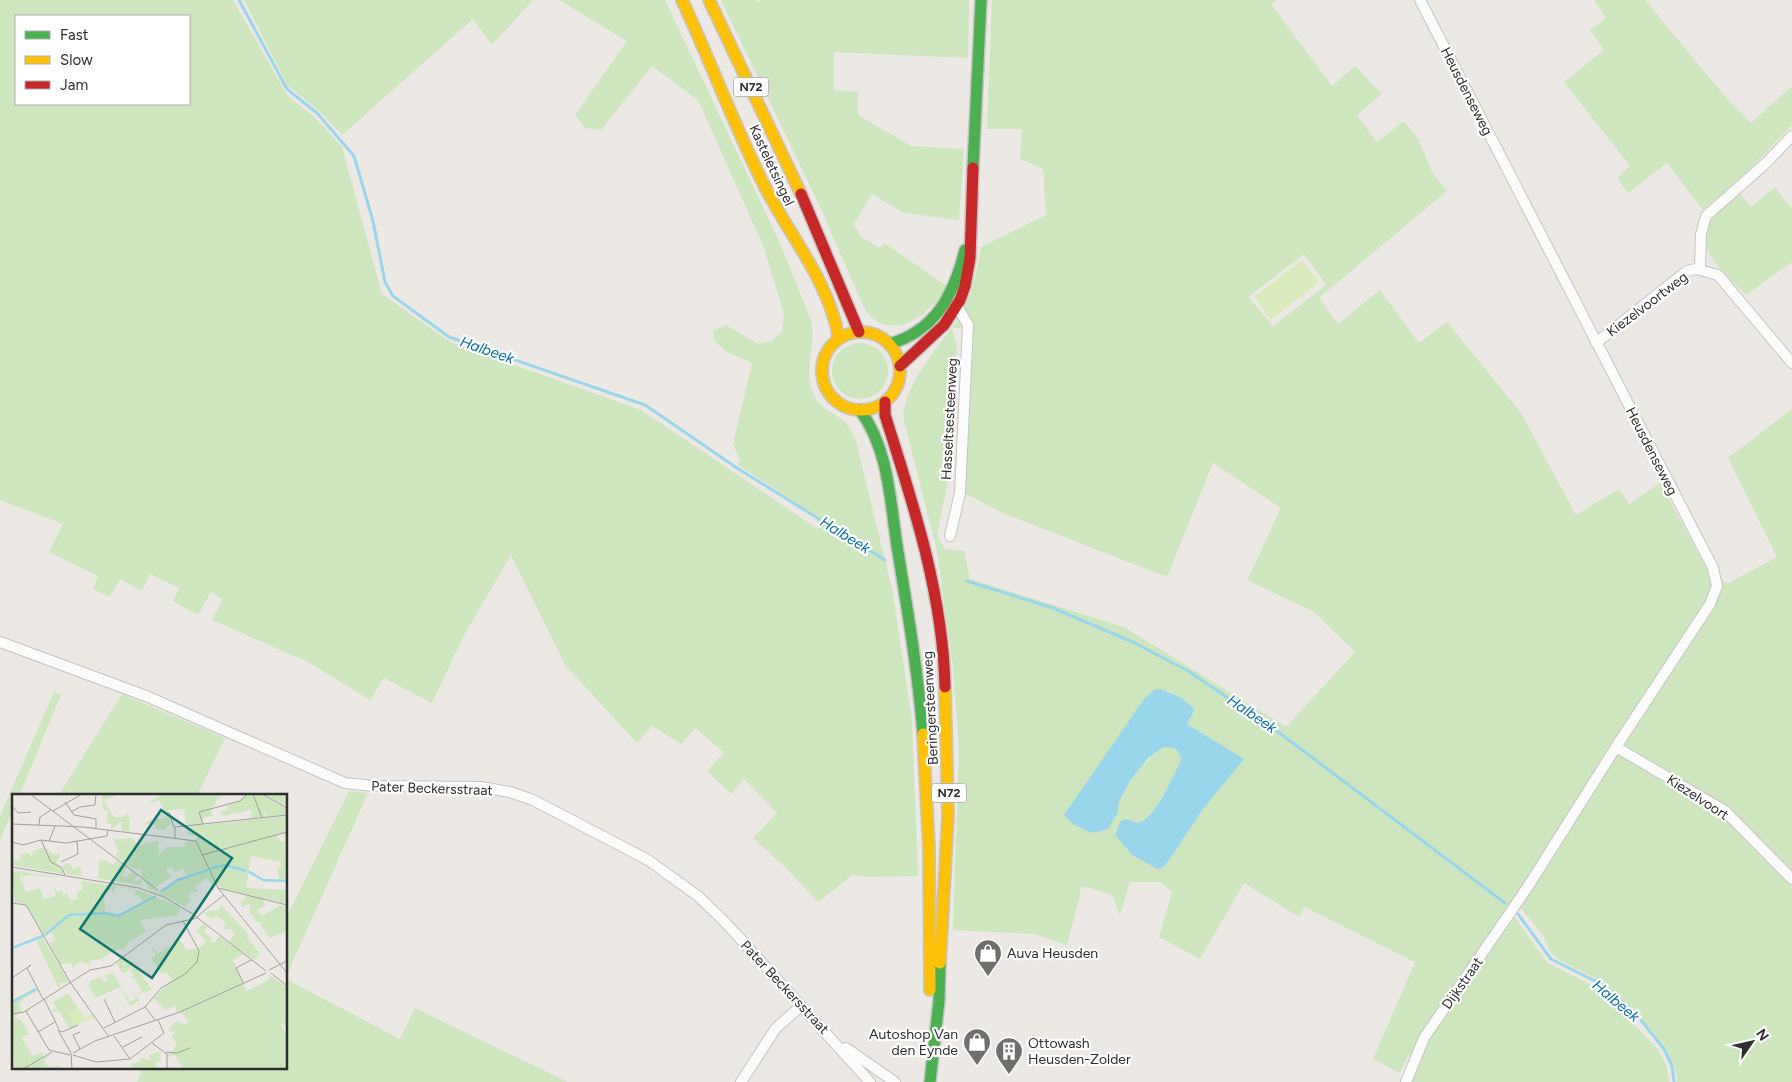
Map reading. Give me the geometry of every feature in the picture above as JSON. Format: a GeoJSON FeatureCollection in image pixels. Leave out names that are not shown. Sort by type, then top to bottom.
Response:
{"type":"FeatureCollection","features":[{"type":"Feature","properties":{"kind":"main road","name":"Kasteletsingel"},"geometry":{"type":"LineString","coordinates":[[682,0],[764,186],[781,218],[813,265],[834,315],[839,339]]}},
{"type":"Feature","properties":{"kind":"main road","name":"Kasteletsingel"},"geometry":{"type":"LineString","coordinates":[[709,0],[796,182],[858,332]]}},
{"type":"Feature","properties":{"kind":"main road"},"geometry":{"type":"LineString","coordinates":[[900,366],[910,354],[932,338],[952,315],[965,291],[972,260],[970,225],[980,0]]}},
{"type":"Feature","properties":{"kind":"main road"},"geometry":{"type":"LineString","coordinates":[[889,344],[900,342],[913,335],[930,321],[946,302],[956,283],[970,225]]}},
{"type":"Feature","properties":{"kind":"main road"},"geometry":{"type":"LineString","coordinates":[[858,332],[880,337],[889,344],[896,354],[900,366],[899,380],[894,392],[885,402],[874,408],[860,410],[848,408],[829,393],[824,382],[822,370],[824,358],[830,347],[839,339],[858,332]]}},
{"type":"Feature","properties":{"kind":"main road","name":"Beringersteenweg"},"geometry":{"type":"LineString","coordinates":[[885,402],[885,415],[903,479],[922,531],[928,556],[944,674],[948,816],[939,1001],[934,1030],[930,1082]]}},
{"type":"Feature","properties":{"kind":"main road","name":"Beringersteenweg"},"geometry":{"type":"LineString","coordinates":[[860,410],[874,431],[887,480],[913,638],[921,706],[930,872],[930,1002],[934,1030]]}},
{"type":"Feature","properties":{"kind":"street","name":"Heusdenseweg"},"geometry":{"type":"LineString","coordinates":[[1420,0],[1713,568],[1716,586],[1710,604],[1616,747],[1527,888]]}},
{"type":"Feature","properties":{"kind":"street","name":"Kiezelvoortweg"},"geometry":{"type":"LineString","coordinates":[[1700,269],[1701,234],[1706,216],[1766,163],[1792,136]]}},
{"type":"Feature","properties":{"kind":"street","name":"Kiezelvoortweg"},"geometry":{"type":"LineString","coordinates":[[1596,343],[1688,272],[1700,269],[1718,275],[1792,363]]}},
{"type":"Feature","properties":{"kind":"street","name":"Hasseltsesteenweg"},"geometry":{"type":"LineString","coordinates":[[950,536],[960,492],[968,325],[957,306]]}},
{"type":"Feature","properties":{"kind":"street","name":"Pater Beckersstraat"},"geometry":{"type":"LineString","coordinates":[[0,642],[146,696],[345,783],[373,786],[481,786],[510,792],[533,800],[648,860],[686,886],[725,922],[870,1082]]}},
{"type":"Feature","properties":{"kind":"street","name":"Kiezelvoort"},"geometry":{"type":"LineString","coordinates":[[1616,747],[1725,811],[1792,879]]}},
{"type":"Feature","properties":{"kind":"street","name":"Dijkstraat"},"geometry":{"type":"LineString","coordinates":[[1406,1082],[1424,1038],[1527,888]]}},
{"type":"Feature","properties":{"kind":"street"},"geometry":{"type":"LineString","coordinates":[[741,1082],[776,1028],[801,1006]]}},
{"type":"Feature","properties":{"kind":"street","name":"Pater Beckersstraat"},"geometry":{"type":"LineString","coordinates":[[833,1039],[896,1082]]}},
{"type":"Feature","properties":{"kind":"green space"},"geometry":{"type":"Polygon","coordinates":[[[0,0],[233,0],[287,95],[316,119],[342,147],[382,294],[450,342],[641,410],[818,529],[817,517],[737,464],[740,460],[733,444],[752,363],[727,352],[714,341],[713,331],[726,325],[758,344],[772,341],[782,331],[784,314],[764,248],[698,100],[652,66],[601,130],[585,128],[575,115],[627,41],[559,0],[665,0],[779,241],[811,320],[812,339],[809,377],[814,396],[824,408],[844,421],[850,428],[856,441],[892,589],[912,720],[918,876],[866,877],[853,875],[818,902],[787,869],[753,838],[777,813],[744,779],[731,794],[707,771],[724,753],[696,728],[681,744],[652,726],[637,743],[565,665],[511,555],[463,637],[432,703],[384,678],[370,700],[308,662],[212,620],[223,599],[211,592],[198,615],[173,601],[179,588],[150,574],[142,591],[120,579],[110,597],[93,589],[98,576],[49,552],[63,524],[0,500],[0,0]]]}},
{"type":"Feature","properties":{"kind":"green space"},"geometry":{"type":"Polygon","coordinates":[[[244,0],[533,0],[492,45],[473,19],[342,135],[317,109],[288,86],[244,0]]]}},
{"type":"Feature","properties":{"kind":"green space"},"geometry":{"type":"Polygon","coordinates":[[[721,0],[756,0],[758,3],[761,0],[969,0],[968,58],[834,52],[834,90],[858,92],[858,115],[911,146],[964,149],[959,220],[904,213],[872,194],[854,224],[861,237],[880,248],[884,243],[947,286],[940,297],[920,316],[897,326],[885,325],[874,319],[864,308],[821,209],[721,0]]]}},
{"type":"Feature","properties":{"kind":"green space"},"geometry":{"type":"Polygon","coordinates":[[[992,0],[1276,0],[1271,4],[1332,86],[1355,66],[1382,94],[1357,115],[1377,142],[1404,121],[1419,140],[1432,172],[1447,191],[1319,298],[1338,324],[1380,290],[1419,343],[1447,322],[1521,413],[1576,515],[1619,489],[1629,504],[1660,483],[1711,577],[1729,583],[1777,557],[1728,458],[1792,409],[1792,1082],[1677,1082],[1674,1065],[1653,1032],[1604,983],[1559,960],[1550,952],[1544,937],[1521,908],[1514,916],[1548,963],[1595,987],[1609,999],[1657,1048],[1667,1067],[1669,1082],[1411,1082],[1420,1061],[1409,1055],[1400,1073],[1373,1059],[1415,962],[1305,907],[1299,917],[1244,883],[1200,959],[1159,937],[1172,892],[1160,882],[1130,882],[1120,916],[1113,896],[1091,888],[1080,887],[1080,896],[1067,945],[1034,934],[953,930],[959,749],[953,667],[937,551],[903,416],[906,401],[919,373],[967,303],[975,279],[981,247],[1046,215],[1043,169],[1020,159],[1022,129],[987,129],[992,0]],[[1304,254],[1248,297],[1273,326],[1326,285],[1304,254]],[[952,328],[957,346],[947,486],[937,536],[945,549],[964,551],[970,579],[1124,627],[1286,727],[1355,652],[1314,612],[1247,580],[1281,508],[1213,463],[1167,577],[1005,514],[966,494],[966,328],[952,328]],[[1167,690],[1100,764],[1065,815],[1091,833],[1108,828],[1130,783],[1144,764],[1154,755],[1164,747],[1175,748],[1181,757],[1180,763],[1167,788],[1149,816],[1136,823],[1128,820],[1115,835],[1124,843],[1127,851],[1165,866],[1203,809],[1243,759],[1187,724],[1195,709],[1167,690]]]}},
{"type":"Feature","properties":{"kind":"green space"},"geometry":{"type":"Polygon","coordinates":[[[1594,0],[1645,0],[1728,100],[1751,123],[1792,86],[1792,125],[1752,167],[1703,210],[1667,163],[1628,193],[1617,178],[1630,166],[1564,82],[1604,50],[1590,30],[1606,18],[1594,0]]]}},
{"type":"Feature","properties":{"kind":"green space"},"geometry":{"type":"Polygon","coordinates":[[[1775,187],[1792,209],[1792,262],[1746,295],[1713,260],[1703,238],[1704,228],[1712,214],[1739,192],[1751,207],[1775,187]]]}},
{"type":"Feature","properties":{"kind":"green space"},"geometry":{"type":"Polygon","coordinates":[[[1302,260],[1319,282],[1271,320],[1254,297],[1302,260]]]}},
{"type":"Feature","properties":{"kind":"green space"},"geometry":{"type":"Polygon","coordinates":[[[854,343],[866,343],[876,347],[884,355],[888,371],[884,387],[876,395],[866,399],[854,399],[844,395],[836,387],[832,377],[832,365],[836,355],[844,347],[854,343]]]}},
{"type":"Feature","properties":{"kind":"green space"},"geometry":{"type":"Polygon","coordinates":[[[54,692],[61,695],[20,794],[12,794],[12,813],[0,840],[0,816],[54,692]]]}},
{"type":"Feature","properties":{"kind":"green space"},"geometry":{"type":"Polygon","coordinates":[[[122,694],[225,738],[198,794],[60,794],[122,694]]]}},
{"type":"Feature","properties":{"kind":"green space"},"geometry":{"type":"Polygon","coordinates":[[[349,791],[368,793],[288,973],[288,914],[349,791]]]}},
{"type":"Feature","properties":{"kind":"green space"},"geometry":{"type":"Polygon","coordinates":[[[288,980],[400,1039],[415,1008],[568,1082],[137,1082],[142,1070],[288,1070],[288,980]]]}},
{"type":"Feature","properties":{"kind":"water"},"geometry":{"type":"Polygon","coordinates":[[[1161,689],[1180,697],[1195,709],[1187,724],[1244,759],[1203,809],[1165,866],[1158,869],[1132,855],[1115,835],[1120,822],[1125,819],[1140,822],[1146,819],[1158,805],[1180,763],[1181,757],[1175,748],[1164,747],[1148,758],[1130,781],[1119,802],[1117,814],[1108,829],[1092,833],[1074,825],[1064,815],[1144,699],[1154,690],[1161,689]]]}},
{"type":"Feature","properties":{"kind":"waterway","name":"Halbeek"},"geometry":{"type":"LineString","coordinates":[[239,0],[287,89],[317,113],[354,156],[373,221],[385,282],[393,296],[449,337],[645,405],[737,468],[885,560]]}},
{"type":"Feature","properties":{"kind":"waterway","name":"Halbeek"},"geometry":{"type":"LineString","coordinates":[[967,581],[1053,608],[1135,643],[1188,671],[1277,731],[1505,903]]}},
{"type":"Feature","properties":{"kind":"waterway","name":"Halbeek"},"geometry":{"type":"LineString","coordinates":[[1518,914],[1551,959],[1603,985],[1636,1014],[1664,1049],[1672,1066],[1674,1082]]}},
{"type":"Feature","properties":{"kind":"traffic: fast"},"geometry":{"type":"LineString","coordinates":[[973,168],[981,0]]}},
{"type":"Feature","properties":{"kind":"traffic: fast"},"geometry":{"type":"LineString","coordinates":[[889,344],[919,330],[940,309],[949,296],[965,250]]}},
{"type":"Feature","properties":{"kind":"traffic: fast"},"geometry":{"type":"LineString","coordinates":[[860,410],[870,426],[877,443],[887,478],[912,643],[923,734]]}},
{"type":"Feature","properties":{"kind":"traffic: fast"},"geometry":{"type":"LineString","coordinates":[[930,1082],[939,1001],[940,963]]}},
{"type":"Feature","properties":{"kind":"traffic: slow"},"geometry":{"type":"LineString","coordinates":[[682,0],[765,187],[808,260],[827,298],[839,339]]}},
{"type":"Feature","properties":{"kind":"traffic: slow"},"geometry":{"type":"LineString","coordinates":[[709,0],[801,194]]}},
{"type":"Feature","properties":{"kind":"traffic: slow"},"geometry":{"type":"LineString","coordinates":[[861,332],[876,335],[888,344],[897,356],[900,371],[897,386],[888,398],[876,407],[861,410],[846,407],[834,398],[825,386],[822,371],[825,356],[834,344],[846,335],[861,332]]}},
{"type":"Feature","properties":{"kind":"traffic: slow"},"geometry":{"type":"LineString","coordinates":[[940,963],[948,816],[945,687]]}},
{"type":"Feature","properties":{"kind":"traffic: slow"},"geometry":{"type":"LineString","coordinates":[[923,734],[929,848],[930,990]]}},
{"type":"Feature","properties":{"kind":"traffic: jam"},"geometry":{"type":"LineString","coordinates":[[900,366],[944,325],[960,300],[965,286],[970,258],[973,168]]}},
{"type":"Feature","properties":{"kind":"traffic: jam"},"geometry":{"type":"LineString","coordinates":[[801,194],[859,332]]}},
{"type":"Feature","properties":{"kind":"traffic: jam"},"geometry":{"type":"LineString","coordinates":[[885,402],[885,415],[916,515],[933,583],[943,652],[945,687]]}},
{"type":"Feature","properties":{"kind":"place","name":"Auva Heusden"},"geometry":{"type":"Point","coordinates":[988,977]}},
{"type":"Feature","properties":{"kind":"place","name":"Autoshop Van den Eynde"},"geometry":{"type":"Point","coordinates":[977,1066]}},
{"type":"Feature","properties":{"kind":"place","name":"Ottowash Heusden-Zolder"},"geometry":{"type":"Point","coordinates":[1009,1075]}}]}
